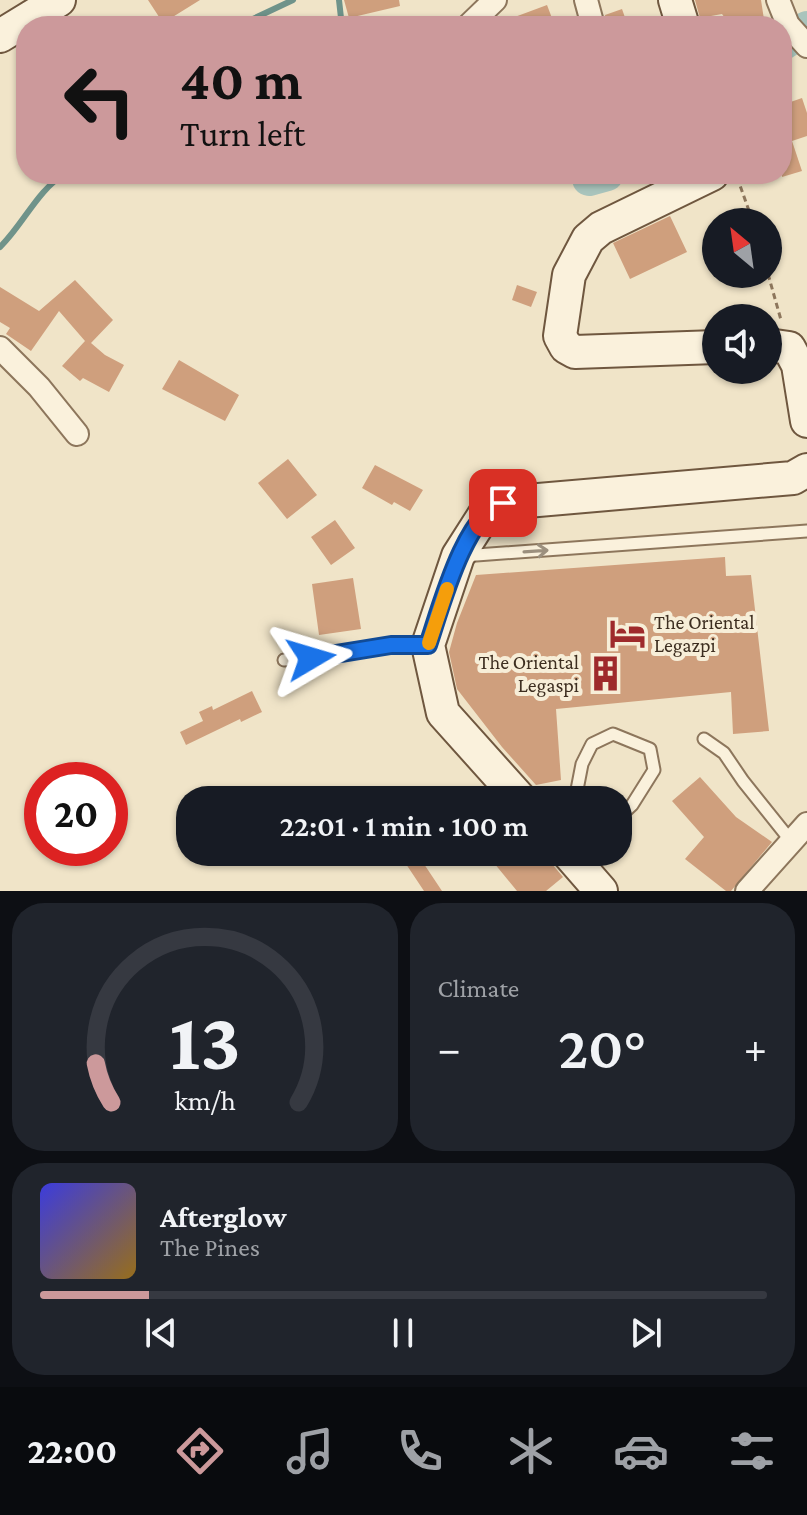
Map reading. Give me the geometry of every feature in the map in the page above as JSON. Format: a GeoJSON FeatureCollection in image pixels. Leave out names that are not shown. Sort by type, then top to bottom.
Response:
{"type":"FeatureCollection","features":[{"type":"Feature","properties":{"kind":"street"},"geometry":{"type":"LineString","coordinates":[[25,9],[59,0]]}},
{"type":"Feature","properties":{"kind":"street"},"geometry":{"type":"LineString","coordinates":[[478,16],[495,0]]}},
{"type":"Feature","properties":{"kind":"street"},"geometry":{"type":"LineString","coordinates":[[0,36],[16,19]]}},
{"type":"Feature","properties":{"kind":"street"},"geometry":{"type":"LineString","coordinates":[[792,29],[807,46]]}},
{"type":"Feature","properties":{"kind":"street"},"geometry":{"type":"LineString","coordinates":[[691,184],[601,228],[588,239],[569,275],[560,336],[566,347],[575,352],[702,347]]}},
{"type":"Feature","properties":{"kind":"street"},"geometry":{"type":"LineString","coordinates":[[0,348],[39,387],[77,434]]}},
{"type":"Feature","properties":{"kind":"street"},"geometry":{"type":"LineString","coordinates":[[792,355],[807,421]]}},
{"type":"Feature","properties":{"kind":"street"},"geometry":{"type":"LineString","coordinates":[[508,786],[443,713],[428,645],[458,556],[488,509],[503,503],[793,478],[807,470]]}},
{"type":"Feature","properties":{"kind":"street"},"geometry":{"type":"LineString","coordinates":[[747,891],[807,824]]}},
{"type":"Feature","properties":{"kind":"street"},"geometry":{"type":"LineString","coordinates":[[582,866],[601,891]]}},
{"type":"Feature","properties":{"kind":"lane"},"geometry":{"type":"LineString","coordinates":[[458,556],[807,531]]}},
{"type":"Feature","properties":{"kind":"lane"},"geometry":{"type":"LineString","coordinates":[[284,660],[338,655],[391,645],[428,645]]}},
{"type":"Feature","properties":{"kind":"lane"},"geometry":{"type":"LineString","coordinates":[[578,786],[582,764],[592,744],[613,734],[650,749],[654,770],[632,805]]}},
{"type":"Feature","properties":{"kind":"lane"},"geometry":{"type":"LineString","coordinates":[[704,739],[724,753],[791,841]]}},
{"type":"Feature","properties":{"kind":"path"},"geometry":{"type":"LineString","coordinates":[[739,184],[748,208]]}},
{"type":"Feature","properties":{"kind":"path"},"geometry":{"type":"LineString","coordinates":[[772,288],[792,355]]}},
{"type":"Feature","properties":{"kind":"building"},"geometry":{"type":"Polygon","coordinates":[[[148,0],[200,0],[174,16],[158,16],[148,0]]]}},
{"type":"Feature","properties":{"kind":"building"},"geometry":{"type":"Polygon","coordinates":[[[344,0],[399,0],[400,6],[348,16],[344,0]]]}},
{"type":"Feature","properties":{"kind":"building"},"geometry":{"type":"Polygon","coordinates":[[[695,0],[761,0],[763,16],[722,14],[699,16],[695,0]]]}},
{"type":"Feature","properties":{"kind":"building"},"geometry":{"type":"Polygon","coordinates":[[[547,5],[551,16],[517,16],[547,5]]]}},
{"type":"Feature","properties":{"kind":"building"},"geometry":{"type":"Polygon","coordinates":[[[622,9],[624,16],[605,16],[622,9]]]}},
{"type":"Feature","properties":{"kind":"building"},"geometry":{"type":"Polygon","coordinates":[[[802,98],[807,113],[807,136],[792,141],[792,102],[802,98]]]}},
{"type":"Feature","properties":{"kind":"building"},"geometry":{"type":"Polygon","coordinates":[[[792,141],[802,171],[792,174],[792,141]]]}},
{"type":"Feature","properties":{"kind":"building"},"geometry":{"type":"Polygon","coordinates":[[[670,216],[687,252],[630,279],[613,243],[670,216]]]}},
{"type":"Feature","properties":{"kind":"building"},"geometry":{"type":"Polygon","coordinates":[[[75,280],[113,320],[91,343],[124,365],[109,392],[83,378],[80,381],[62,366],[85,341],[59,311],[31,351],[6,334],[10,328],[0,322],[0,287],[39,311],[75,280]]]}},
{"type":"Feature","properties":{"kind":"building"},"geometry":{"type":"Polygon","coordinates":[[[517,285],[537,292],[531,307],[512,300],[517,285]]]}},
{"type":"Feature","properties":{"kind":"building"},"geometry":{"type":"Polygon","coordinates":[[[179,360],[239,395],[225,421],[162,389],[179,360]]]}},
{"type":"Feature","properties":{"kind":"building"},"geometry":{"type":"Polygon","coordinates":[[[288,459],[317,495],[287,519],[258,483],[288,459]]]}},
{"type":"Feature","properties":{"kind":"building"},"geometry":{"type":"Polygon","coordinates":[[[375,465],[423,490],[410,511],[362,488],[375,465]]]}},
{"type":"Feature","properties":{"kind":"building"},"geometry":{"type":"Polygon","coordinates":[[[335,520],[355,548],[331,565],[311,537],[335,520]]]}},
{"type":"Feature","properties":{"kind":"building","name":"The Oriental Legaspi"},"geometry":{"type":"Polygon","coordinates":[[[725,557],[726,576],[751,575],[769,731],[733,734],[731,692],[556,709],[561,780],[536,785],[457,689],[449,652],[476,575],[725,557]]]}},
{"type":"Feature","properties":{"kind":"building"},"geometry":{"type":"Polygon","coordinates":[[[353,578],[361,629],[319,635],[312,584],[353,578]]]}},
{"type":"Feature","properties":{"kind":"building"},"geometry":{"type":"Polygon","coordinates":[[[252,691],[262,712],[186,745],[180,732],[203,721],[199,712],[212,706],[213,710],[252,691]]]}},
{"type":"Feature","properties":{"kind":"building"},"geometry":{"type":"Polygon","coordinates":[[[700,777],[736,817],[772,842],[731,891],[726,891],[685,859],[704,837],[672,801],[700,777]]]}},
{"type":"Feature","properties":{"kind":"building"},"geometry":{"type":"Polygon","coordinates":[[[407,866],[425,866],[442,891],[424,891],[407,866]]]}},
{"type":"Feature","properties":{"kind":"building"},"geometry":{"type":"Polygon","coordinates":[[[496,866],[554,866],[563,877],[546,891],[517,891],[496,866]]]}},
{"type":"Feature","properties":{"kind":"waterway"},"geometry":{"type":"LineString","coordinates":[[259,16],[293,0]]}},
{"type":"Feature","properties":{"kind":"waterway"},"geometry":{"type":"LineString","coordinates":[[339,0],[341,16]]}},
{"type":"Feature","properties":{"kind":"waterway"},"geometry":{"type":"LineString","coordinates":[[792,38],[807,28]]}},
{"type":"Feature","properties":{"kind":"waterway"},"geometry":{"type":"LineString","coordinates":[[0,247],[52,184]]}},
{"type":"Feature","properties":{"kind":"slow traffic"},"geometry":{"type":"LineString","coordinates":[[429,643],[447,589]]}},
{"type":"Feature","properties":{"kind":"place","name":"The Oriental Legazpi"},"geometry":{"type":"Point","coordinates":[628,633]}},
{"type":"Feature","properties":{"kind":"place","name":"The Oriental Legaspi"},"geometry":{"type":"Point","coordinates":[605,673]}},
{"type":"Feature","properties":{"kind":"route"},"geometry":{"type":"LineString","coordinates":[[311,658],[391,645],[428,645],[458,556],[488,509],[503,503]]}}]}
